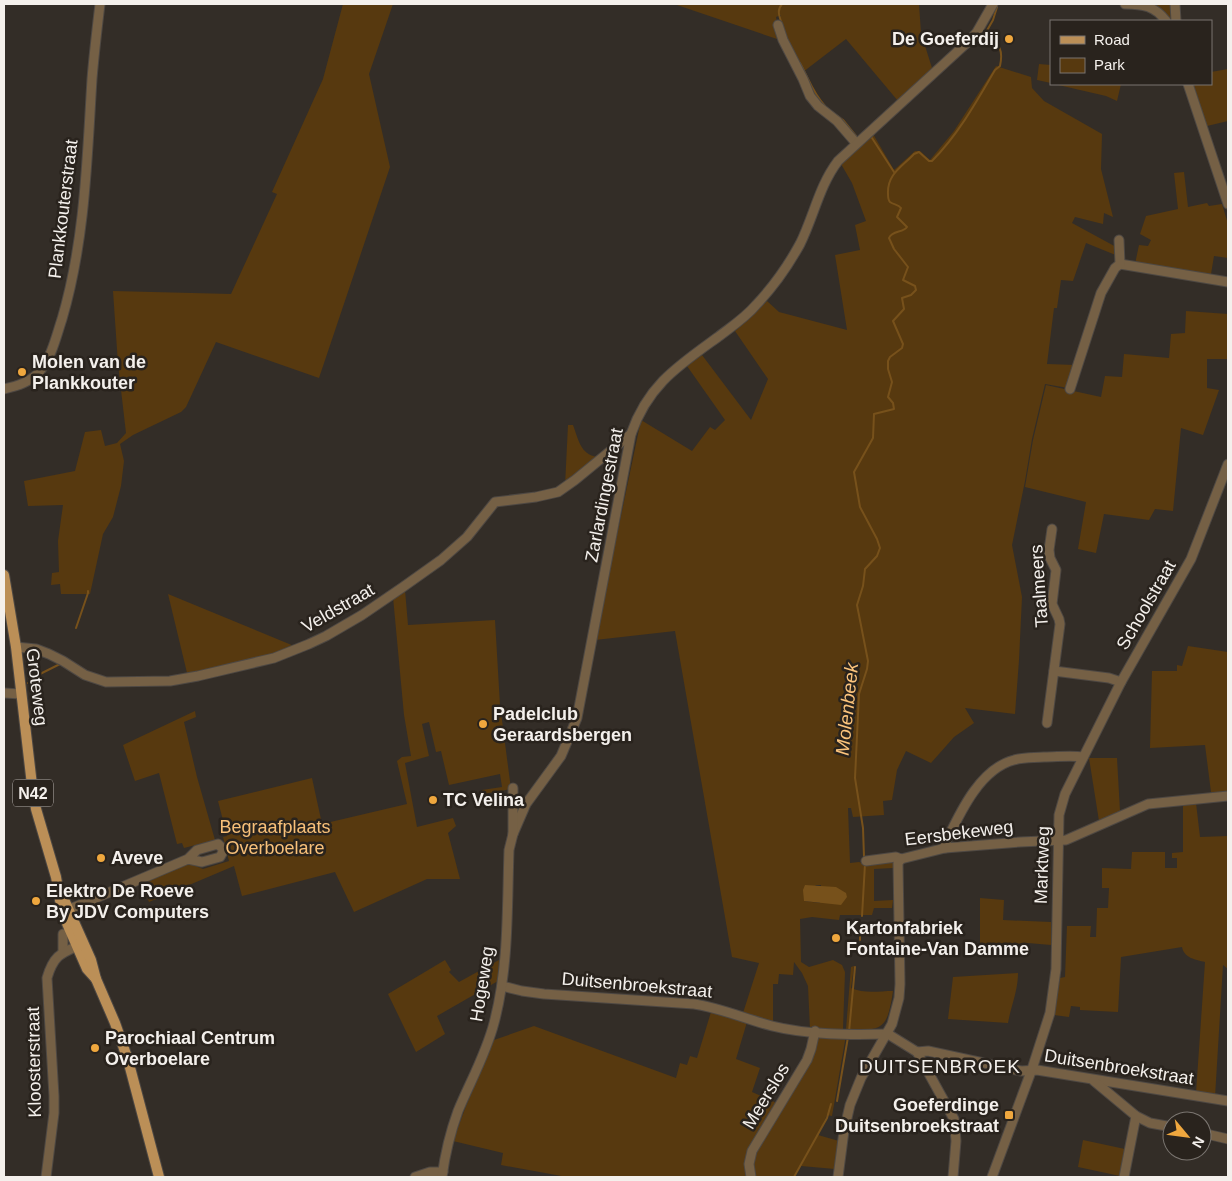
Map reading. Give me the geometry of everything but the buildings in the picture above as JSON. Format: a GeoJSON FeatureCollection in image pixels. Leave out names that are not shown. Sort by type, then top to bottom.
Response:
{"type":"FeatureCollection","features":[{"type":"Feature","properties":{"kind":"main road","name":"Groteweg"},"geometry":{"type":"LineString","coordinates":[[4,575],[16,647],[36,809],[66,910],[80,945],[91,960],[96,979],[115,1023],[128,1060],[159,1177]]}},
{"type":"Feature","properties":{"kind":"street","name":"Plankkouterstraat"},"geometry":{"type":"LineString","coordinates":[[4,390],[29,381],[39,373],[46,362],[52,351],[72,283],[83,210],[93,62],[100,4]]}},
{"type":"Feature","properties":{"kind":"street","name":"Zarlardingestraat"},"geometry":{"type":"LineString","coordinates":[[513,834],[526,804],[561,756],[577,718],[631,434],[643,405],[656,388],[686,360],[736,324],[755,307],[777,279],[800,242],[829,173],[856,143],[970,40],[977,32],[988,8],[993,4]]}},
{"type":"Feature","properties":{"kind":"street"},"geometry":{"type":"LineString","coordinates":[[1125,4],[1149,5],[1165,20]]}},
{"type":"Feature","properties":{"kind":"street"},"geometry":{"type":"LineString","coordinates":[[1175,4],[1176,20]]}},
{"type":"Feature","properties":{"kind":"street"},"geometry":{"type":"LineString","coordinates":[[778,25],[782,40],[810,96],[818,106],[837,121],[856,143]]}},
{"type":"Feature","properties":{"kind":"street"},"geometry":{"type":"LineString","coordinates":[[1188,85],[1228,204]]}},
{"type":"Feature","properties":{"kind":"street"},"geometry":{"type":"LineString","coordinates":[[1119,240],[1120,264]]}},
{"type":"Feature","properties":{"kind":"street"},"geometry":{"type":"LineString","coordinates":[[1070,389],[1100,293],[1115,268],[1120,264],[1228,282]]}},
{"type":"Feature","properties":{"kind":"street","name":"Veldstraat"},"geometry":{"type":"LineString","coordinates":[[16,647],[36,649],[63,661],[85,675],[106,682],[170,681],[198,676],[292,652],[355,619],[404,587],[462,542],[495,502],[558,492],[631,434]]}},
{"type":"Feature","properties":{"kind":"street","name":"Schoolstraat"},"geometry":{"type":"LineString","coordinates":[[1083,757],[1121,682],[1191,559],[1228,464]]}},
{"type":"Feature","properties":{"kind":"street","name":"Taalmeers"},"geometry":{"type":"LineString","coordinates":[[1046,723],[1060,624],[1052,604],[1056,570],[1050,558],[1049,550],[1052,529]]}},
{"type":"Feature","properties":{"kind":"street"},"geometry":{"type":"LineString","coordinates":[[1054,671],[1109,678],[1121,682]]}},
{"type":"Feature","properties":{"kind":"street"},"geometry":{"type":"LineString","coordinates":[[4,693],[21,694]]}},
{"type":"Feature","properties":{"kind":"street"},"geometry":{"type":"LineString","coordinates":[[945,848],[945,844],[970,797],[986,777],[998,768],[1014,760],[1025,758],[1083,757]]}},
{"type":"Feature","properties":{"kind":"street","name":"Marktweg"},"geometry":{"type":"LineString","coordinates":[[992,1177],[1032,1069],[1050,1013],[1056,969],[1058,840],[1061,804],[1083,757]]}},
{"type":"Feature","properties":{"kind":"street","name":"Hogeweg"},"geometry":{"type":"LineString","coordinates":[[442,1174],[448,1142],[455,1120],[489,1041],[502,986],[505,959],[509,850],[513,834],[513,788]]}},
{"type":"Feature","properties":{"kind":"street","name":"Eersbekeweg"},"geometry":{"type":"LineString","coordinates":[[866,861],[896,857],[901,859],[945,848],[1066,840],[1148,804],[1228,796]]}},
{"type":"Feature","properties":{"kind":"street"},"geometry":{"type":"LineString","coordinates":[[66,910],[188,859]]}},
{"type":"Feature","properties":{"kind":"street"},"geometry":{"type":"LineString","coordinates":[[838,1177],[844,1131],[850,1105],[862,1078],[888,1034],[896,1011],[900,984],[898,864],[901,859]]}},
{"type":"Feature","properties":{"kind":"street"},"geometry":{"type":"LineString","coordinates":[[63,934],[63,952],[80,945]]}},
{"type":"Feature","properties":{"kind":"street","name":"Kloosterstraat"},"geometry":{"type":"LineString","coordinates":[[46,1177],[54,1113],[48,978],[54,960],[63,952]]}},
{"type":"Feature","properties":{"kind":"street","name":"Duitsenbroekstraat"},"geometry":{"type":"LineString","coordinates":[[502,986],[544,994],[710,1006],[770,1025],[798,1031],[888,1034]]}},
{"type":"Feature","properties":{"kind":"street","name":"Meerslos"},"geometry":{"type":"LineString","coordinates":[[751,1177],[749,1164],[752,1151],[807,1060],[814,1032]]}},
{"type":"Feature","properties":{"kind":"street"},"geometry":{"type":"LineString","coordinates":[[888,1034],[917,1052],[954,1118],[956,1140],[953,1177]]}},
{"type":"Feature","properties":{"kind":"street","name":"Duitsenbroekstraat"},"geometry":{"type":"LineString","coordinates":[[917,1052],[928,1051],[1022,1071],[1032,1069],[1228,1101]]}},
{"type":"Feature","properties":{"kind":"street"},"geometry":{"type":"LineString","coordinates":[[1091,1079],[1100,1084],[1136,1116],[1150,1123],[1162,1125]]}},
{"type":"Feature","properties":{"kind":"street"},"geometry":{"type":"LineString","coordinates":[[1124,1177],[1136,1116]]}},
{"type":"Feature","properties":{"kind":"street"},"geometry":{"type":"LineString","coordinates":[[1212,1135],[1228,1139]]}},
{"type":"Feature","properties":{"kind":"street"},"geometry":{"type":"LineString","coordinates":[[415,1177],[430,1172],[442,1174]]}},
{"type":"Feature","properties":{"kind":"green space"},"geometry":{"type":"Polygon","coordinates":[[[343,4],[393,4],[369,74],[390,167],[319,378],[216,342],[186,407],[181,412],[133,435],[120,444],[124,461],[121,486],[113,517],[103,534],[90,594],[61,594],[60,584],[51,585],[52,573],[59,572],[58,541],[63,505],[28,506],[24,481],[75,471],[85,432],[101,430],[105,446],[117,443],[126,433],[118,364],[113,291],[231,294],[277,194],[272,192],[323,79],[343,4]]]}},
{"type":"Feature","properties":{"kind":"green space"},"geometry":{"type":"Polygon","coordinates":[[[674,4],[919,4],[921,33],[932,68],[898,101],[846,39],[803,72],[783,36],[780,21],[781,15],[776,17],[779,33],[777,39],[674,4]]]}},
{"type":"Feature","properties":{"kind":"green space"},"geometry":{"type":"Polygon","coordinates":[[[1154,4],[1172,4],[1172,18],[1168,18],[1154,4]]]}},
{"type":"Feature","properties":{"kind":"green space"},"geometry":{"type":"Polygon","coordinates":[[[1039,64],[1050,65],[1050,83],[1037,80],[1039,64]]]}},
{"type":"Feature","properties":{"kind":"green space"},"geometry":{"type":"Polygon","coordinates":[[[996,66],[1031,77],[1032,88],[1044,101],[1102,134],[1101,169],[1113,217],[1104,213],[1103,224],[1075,217],[1072,223],[1118,248],[1118,256],[1086,243],[1073,281],[1061,280],[1057,308],[1054,308],[1047,364],[1076,365],[1068,388],[1045,384],[1032,439],[1012,545],[1022,597],[1015,714],[965,708],[974,723],[954,737],[931,763],[906,751],[897,770],[892,800],[883,801],[884,815],[853,817],[851,808],[848,808],[850,863],[893,858],[893,868],[874,869],[874,901],[893,900],[892,908],[874,908],[872,915],[840,915],[839,920],[812,917],[800,919],[801,962],[809,967],[833,960],[842,965],[845,972],[843,1029],[810,1029],[808,986],[794,962],[793,975],[779,974],[778,984],[773,984],[773,1023],[743,1013],[759,963],[732,957],[675,631],[595,640],[641,420],[692,451],[710,427],[715,430],[725,420],[687,366],[702,355],[751,420],[768,379],[735,331],[767,301],[779,312],[847,330],[835,255],[860,250],[855,225],[866,221],[852,183],[841,164],[873,134],[894,170],[915,151],[920,151],[930,160],[954,131],[996,66]],[[816,885],[804,901],[820,903],[821,885],[816,885]]]}},
{"type":"Feature","properties":{"kind":"green space"},"geometry":{"type":"Polygon","coordinates":[[[1228,69],[1228,121],[1207,126],[1192,85],[1212,85],[1212,72],[1228,69]]]}},
{"type":"Feature","properties":{"kind":"green space"},"geometry":{"type":"Polygon","coordinates":[[[1058,85],[1121,85],[1117,101],[1106,96],[1058,85]]]}},
{"type":"Feature","properties":{"kind":"green space"},"geometry":{"type":"Polygon","coordinates":[[[1184,172],[1188,207],[1207,203],[1209,206],[1222,204],[1228,224],[1228,258],[1214,256],[1211,274],[1135,264],[1139,245],[1148,246],[1151,240],[1140,234],[1146,216],[1178,209],[1174,173],[1184,172]]]}},
{"type":"Feature","properties":{"kind":"green space"},"geometry":{"type":"Polygon","coordinates":[[[1186,311],[1228,314],[1228,359],[1207,359],[1207,388],[1219,390],[1203,435],[1181,428],[1173,511],[1155,509],[1149,520],[1104,514],[1096,553],[1078,549],[1086,502],[1025,487],[1033,440],[1046,385],[1101,397],[1105,376],[1122,377],[1124,354],[1169,358],[1171,334],[1185,333],[1186,311]]]}},
{"type":"Feature","properties":{"kind":"green space"},"geometry":{"type":"Polygon","coordinates":[[[568,425],[573,425],[579,442],[585,451],[594,456],[601,457],[565,486],[568,425]]]}},
{"type":"Feature","properties":{"kind":"green space","name":"Begraafplaats Overboelare"},"geometry":{"type":"Polygon","coordinates":[[[405,590],[408,625],[495,620],[500,705],[511,789],[483,794],[482,790],[502,787],[500,774],[449,785],[441,751],[436,752],[429,722],[422,724],[429,756],[405,763],[417,827],[453,818],[456,826],[448,833],[460,879],[427,879],[354,912],[335,872],[242,896],[234,866],[149,902],[141,883],[188,863],[203,869],[229,861],[223,837],[227,836],[218,801],[312,778],[322,824],[407,804],[397,761],[402,757],[411,756],[404,715],[393,597],[405,590]]]}},
{"type":"Feature","properties":{"kind":"green space"},"geometry":{"type":"Polygon","coordinates":[[[168,594],[294,646],[271,658],[188,677],[168,594]]]}},
{"type":"Feature","properties":{"kind":"green space"},"geometry":{"type":"Polygon","coordinates":[[[1188,646],[1228,652],[1228,792],[1211,792],[1205,745],[1150,748],[1152,671],[1177,671],[1177,665],[1182,666],[1188,646]]]}},
{"type":"Feature","properties":{"kind":"green space"},"geometry":{"type":"Polygon","coordinates":[[[195,711],[196,717],[184,722],[215,840],[184,848],[182,843],[177,844],[159,773],[135,781],[123,745],[195,711]]]}},
{"type":"Feature","properties":{"kind":"green space"},"geometry":{"type":"Polygon","coordinates":[[[1089,758],[1117,758],[1120,811],[1099,821],[1089,758]]]}},
{"type":"Feature","properties":{"kind":"green space"},"geometry":{"type":"Polygon","coordinates":[[[1196,803],[1200,837],[1228,836],[1228,969],[1223,965],[1215,1097],[1196,1093],[1205,962],[1188,956],[1182,947],[1121,957],[1118,1012],[1080,1010],[1080,1007],[1071,1006],[1069,1017],[1054,1015],[1060,978],[1065,977],[1067,926],[1091,926],[1090,937],[1096,937],[1097,908],[1108,908],[1109,888],[1102,888],[1102,868],[1131,869],[1132,852],[1165,852],[1165,868],[1177,868],[1177,858],[1172,858],[1172,853],[1183,852],[1183,804],[1196,803]]]}},
{"type":"Feature","properties":{"kind":"green space"},"geometry":{"type":"Polygon","coordinates":[[[980,898],[1004,900],[1003,920],[1051,922],[1051,945],[1028,943],[980,946],[980,898]]]}},
{"type":"Feature","properties":{"kind":"green space"},"geometry":{"type":"Polygon","coordinates":[[[445,960],[451,970],[449,972],[459,982],[499,960],[498,981],[437,1016],[445,1034],[416,1052],[388,994],[445,960]]]}},
{"type":"Feature","properties":{"kind":"green space"},"geometry":{"type":"Polygon","coordinates":[[[854,966],[851,988],[866,992],[893,991],[885,1021],[876,1028],[846,1029],[851,967],[854,966]]]}},
{"type":"Feature","properties":{"kind":"green space"},"geometry":{"type":"Polygon","coordinates":[[[1018,973],[1016,992],[1008,1023],[948,1019],[953,977],[1018,973]]]}},
{"type":"Feature","properties":{"kind":"green space"},"geometry":{"type":"Polygon","coordinates":[[[711,1012],[747,1022],[736,1059],[760,1068],[752,1092],[779,1104],[753,1148],[747,1177],[567,1177],[501,1165],[503,1153],[453,1141],[494,1040],[534,1026],[676,1078],[680,1063],[687,1065],[690,1056],[697,1058],[711,1012]]]}},
{"type":"Feature","properties":{"kind":"green space"},"geometry":{"type":"Polygon","coordinates":[[[846,1035],[832,1116],[827,1115],[818,1135],[839,1141],[835,1169],[801,1166],[794,1177],[753,1177],[755,1156],[817,1039],[820,1037],[846,1035]]]}},
{"type":"Feature","properties":{"kind":"green space"},"geometry":{"type":"Polygon","coordinates":[[[1083,1140],[1125,1149],[1120,1176],[1078,1167],[1083,1140]]]}},
{"type":"Feature","properties":{"kind":"shaded area"},"geometry":{"type":"Polygon","coordinates":[[[805,885],[836,887],[846,893],[847,897],[841,905],[804,901],[803,890],[805,885]]]}},
{"type":"Feature","properties":{"kind":"waterway","name":"Molenbeek"},"geometry":{"type":"LineString","coordinates":[[782,4],[779,12],[782,25]]}},
{"type":"Feature","properties":{"kind":"waterway","name":"Molenbeek"},"geometry":{"type":"LineString","coordinates":[[864,857],[863,828],[855,778],[859,694],[868,661],[857,605],[863,586],[865,569],[877,556],[880,548],[860,507],[854,472],[873,438],[874,414],[894,409],[893,403],[888,397],[892,382],[888,361],[890,357],[902,348],[903,344],[893,321],[904,309],[902,298],[911,295],[916,290],[915,286],[903,280],[908,267],[894,249],[889,238],[890,235],[907,227],[897,217],[901,208],[890,202],[888,187],[896,171],[914,154],[919,152],[929,161],[932,161],[950,140],[995,70],[1000,66],[1001,55],[999,47],[985,34],[993,20],[997,7]]}},
{"type":"Feature","properties":{"kind":"waterway","name":"Molenbeek"},"geometry":{"type":"LineString","coordinates":[[800,63],[825,106]]}},
{"type":"Feature","properties":{"kind":"waterway","name":"Molenbeek"},"geometry":{"type":"LineString","coordinates":[[832,112],[843,120],[856,136]]}},
{"type":"Feature","properties":{"kind":"waterway","name":"Molenbeek"},"geometry":{"type":"LineString","coordinates":[[872,138],[894,172]]}},
{"type":"Feature","properties":{"kind":"waterway"},"geometry":{"type":"LineString","coordinates":[[76,628],[88,591]]}},
{"type":"Feature","properties":{"kind":"waterway"},"geometry":{"type":"LineString","coordinates":[[28,683],[40,674],[60,664]]}},
{"type":"Feature","properties":{"kind":"waterway","name":"Molenbeek"},"geometry":{"type":"LineString","coordinates":[[862,916],[865,864]]}},
{"type":"Feature","properties":{"kind":"waterway","name":"Molenbeek"},"geometry":{"type":"LineString","coordinates":[[860,930],[860,940]]}},
{"type":"Feature","properties":{"kind":"waterway","name":"Molenbeek"},"geometry":{"type":"LineString","coordinates":[[849,1032],[855,967]]}},
{"type":"Feature","properties":{"kind":"waterway","name":"Molenbeek"},"geometry":{"type":"LineString","coordinates":[[837,1101],[848,1037]]}},
{"type":"Feature","properties":{"kind":"waterway","name":"Molenbeek"},"geometry":{"type":"LineString","coordinates":[[794,1177],[827,1118],[831,1104]]}},
{"type":"Feature","properties":{"kind":"place","name":"De Goeferdij"},"geometry":{"type":"Point","coordinates":[1009,39]}},
{"type":"Feature","properties":{"kind":"place","name":"Molen van de Plankkouter"},"geometry":{"type":"Point","coordinates":[22,372]}},
{"type":"Feature","properties":{"kind":"place","name":"Padelclub Geraardsbergen"},"geometry":{"type":"Point","coordinates":[483,724]}},
{"type":"Feature","properties":{"kind":"place","name":"TC Velina"},"geometry":{"type":"Point","coordinates":[433,800]}},
{"type":"Feature","properties":{"kind":"place","name":"Aveve"},"geometry":{"type":"Point","coordinates":[101,858]}},
{"type":"Feature","properties":{"kind":"place","name":"Elektro De Roeve By JDV Computers"},"geometry":{"type":"Point","coordinates":[36,901]}},
{"type":"Feature","properties":{"kind":"place","name":"Kartonfabriek Fontaine-Van Damme"},"geometry":{"type":"Point","coordinates":[836,938]}},
{"type":"Feature","properties":{"kind":"place","name":"Parochiaal Centrum Overboelare"},"geometry":{"type":"Point","coordinates":[95,1048]}},
{"type":"Feature","properties":{"kind":"place","name":"Goeferdinge Duitsenbroekstraat"},"geometry":{"type":"Point","coordinates":[1009,1115]}},
{"type":"Feature","properties":{"kind":"district","name":"DUITSENBROEK"},"geometry":{"type":"Point","coordinates":[940,1066]}}]}
